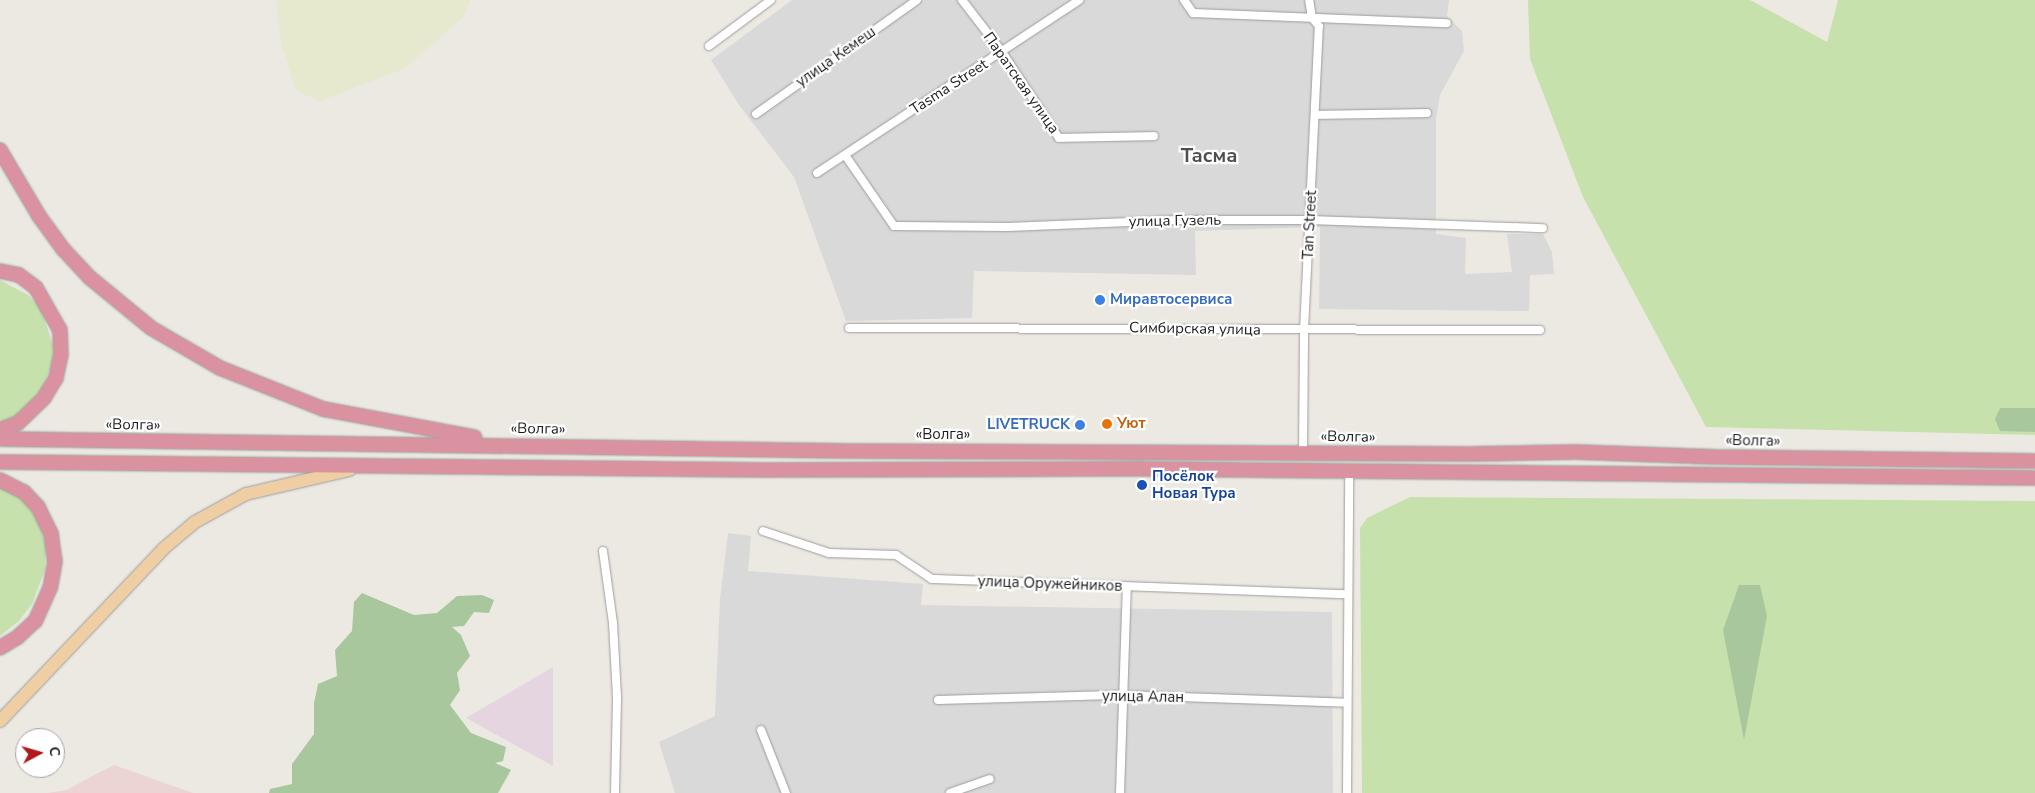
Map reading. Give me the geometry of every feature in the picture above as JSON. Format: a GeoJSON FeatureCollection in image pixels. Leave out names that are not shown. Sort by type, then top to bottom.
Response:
{"type":"FeatureCollection","features":[{"type":"Feature","properties":{"kind":"highway"},"geometry":{"type":"LineString","coordinates":[[0,150],[39,216],[89,277],[152,328],[220,368],[323,409],[375,421],[532,445]]}},
{"type":"Feature","properties":{"kind":"highway"},"geometry":{"type":"LineString","coordinates":[[0,271],[19,275],[36,288],[60,330],[61,354],[56,378],[44,398],[18,423],[0,430]]}},
{"type":"Feature","properties":{"kind":"highway","name":"«Волга»"},"geometry":{"type":"LineString","coordinates":[[0,439],[532,445],[847,452],[1575,452],[1717,457],[2035,461]]}},
{"type":"Feature","properties":{"kind":"highway"},"geometry":{"type":"LineString","coordinates":[[0,462],[386,464],[765,470],[936,468],[2035,478]]}},
{"type":"Feature","properties":{"kind":"highway"},"geometry":{"type":"LineString","coordinates":[[0,480],[24,492],[38,507],[51,534],[55,561],[50,588],[35,621],[18,637],[0,648]]}},
{"type":"Feature","properties":{"kind":"main road"},"geometry":{"type":"LineString","coordinates":[[0,720],[163,549],[195,522],[246,494],[320,474],[386,464]]}},
{"type":"Feature","properties":{"kind":"street"},"geometry":{"type":"LineString","coordinates":[[709,46],[770,0]]}},
{"type":"Feature","properties":{"kind":"street","name":"улица Кемеш"},"geometry":{"type":"LineString","coordinates":[[756,114],[917,0]]}},
{"type":"Feature","properties":{"kind":"street","name":"Паратская улица"},"geometry":{"type":"LineString","coordinates":[[962,0],[1002,52],[1059,138],[1154,136]]}},
{"type":"Feature","properties":{"kind":"street","name":"Tasma Street"},"geometry":{"type":"LineString","coordinates":[[817,173],[1079,0]]}},
{"type":"Feature","properties":{"kind":"street"},"geometry":{"type":"LineString","coordinates":[[1184,0],[1193,13],[1447,23]]}},
{"type":"Feature","properties":{"kind":"street","name":"Tan Street"},"geometry":{"type":"LineString","coordinates":[[1303,453],[1304,330],[1319,26],[1312,18],[1309,0]]}},
{"type":"Feature","properties":{"kind":"street"},"geometry":{"type":"LineString","coordinates":[[1315,115],[1427,114]]}},
{"type":"Feature","properties":{"kind":"street","name":"улица Гузель"},"geometry":{"type":"LineString","coordinates":[[845,156],[894,226],[1310,220],[1543,228]]}},
{"type":"Feature","properties":{"kind":"street","name":"Симбирская улица"},"geometry":{"type":"LineString","coordinates":[[850,328],[1540,330]]}},
{"type":"Feature","properties":{"kind":"street"},"geometry":{"type":"LineString","coordinates":[[1347,793],[1349,471]]}},
{"type":"Feature","properties":{"kind":"street","name":"улица Оружейников"},"geometry":{"type":"LineString","coordinates":[[763,531],[830,553],[896,555],[932,579],[1348,594]]}},
{"type":"Feature","properties":{"kind":"street"},"geometry":{"type":"LineString","coordinates":[[603,552],[613,623],[617,698],[615,793]]}},
{"type":"Feature","properties":{"kind":"street"},"geometry":{"type":"LineString","coordinates":[[1120,793],[1122,695],[1128,587]]}},
{"type":"Feature","properties":{"kind":"street","name":"улица Алан"},"geometry":{"type":"LineString","coordinates":[[938,700],[1122,695],[1347,703]]}},
{"type":"Feature","properties":{"kind":"street"},"geometry":{"type":"LineString","coordinates":[[761,730],[786,793]]}},
{"type":"Feature","properties":{"kind":"street"},"geometry":{"type":"LineString","coordinates":[[950,793],[990,779]]}},
{"type":"Feature","properties":{"kind":"shaded area"},"geometry":{"type":"Polygon","coordinates":[[[792,0],[1449,0],[1447,16],[1462,31],[1464,51],[1440,95],[1436,119],[1436,234],[1466,238],[1465,274],[1512,272],[1507,234],[1543,234],[1552,252],[1554,274],[1530,275],[1529,311],[1319,309],[1320,227],[1195,231],[1196,275],[974,271],[972,318],[846,321],[794,177],[739,105],[711,60],[792,0]]]}},
{"type":"Feature","properties":{"kind":"shaded area"},"geometry":{"type":"Polygon","coordinates":[[[728,533],[751,536],[748,571],[923,584],[921,605],[1332,612],[1333,793],[675,793],[659,742],[715,716],[720,599],[728,533]]]}},
{"type":"Feature","properties":{"kind":"shaded area"},"geometry":{"type":"Polygon","coordinates":[[[553,667],[553,766],[466,718],[553,667]]]}},
{"type":"Feature","properties":{"kind":"shaded area"},"geometry":{"type":"Polygon","coordinates":[[[114,765],[193,793],[48,793],[66,790],[114,765]]]}},
{"type":"Feature","properties":{"kind":"green space"},"geometry":{"type":"Polygon","coordinates":[[[275,0],[471,0],[462,18],[406,68],[320,101],[296,91],[282,47],[275,0]]]}},
{"type":"Feature","properties":{"kind":"green space"},"geometry":{"type":"Polygon","coordinates":[[[1528,0],[1750,0],[1827,42],[1838,0],[2035,0],[2035,435],[1706,427],[1583,197],[1530,59],[1528,0]]]}},
{"type":"Feature","properties":{"kind":"green space"},"geometry":{"type":"Polygon","coordinates":[[[0,280],[28,295],[41,309],[53,345],[53,360],[43,387],[21,414],[0,425],[0,280]]]}},
{"type":"Feature","properties":{"kind":"green space"},"geometry":{"type":"Polygon","coordinates":[[[2000,408],[2035,408],[2035,432],[2000,431],[1995,419],[2000,408]]]}},
{"type":"Feature","properties":{"kind":"green space"},"geometry":{"type":"Polygon","coordinates":[[[0,480],[18,492],[32,509],[40,525],[46,548],[45,570],[32,604],[19,621],[0,636],[0,480]]]}},
{"type":"Feature","properties":{"kind":"green space"},"geometry":{"type":"Polygon","coordinates":[[[1410,497],[2035,501],[2035,793],[1362,793],[1360,528],[1367,518],[1410,497]]]}},
{"type":"Feature","properties":{"kind":"green space"},"geometry":{"type":"Polygon","coordinates":[[[1739,585],[1760,585],[1767,616],[1744,740],[1723,630],[1739,585]]]}},
{"type":"Feature","properties":{"kind":"green space"},"geometry":{"type":"Polygon","coordinates":[[[362,593],[414,615],[437,613],[457,596],[482,595],[494,600],[489,613],[474,612],[464,626],[452,627],[461,635],[470,656],[457,673],[460,690],[450,705],[471,733],[506,747],[503,761],[495,763],[511,770],[498,793],[269,793],[270,789],[292,784],[292,764],[314,734],[314,703],[318,684],[337,676],[335,650],[352,631],[354,602],[362,593]]]}},
{"type":"Feature","properties":{"kind":"place","name":"Миравтосервиса"},"geometry":{"type":"Point","coordinates":[1100,300]}},
{"type":"Feature","properties":{"kind":"place","name":"Уют"},"geometry":{"type":"Point","coordinates":[1107,424]}},
{"type":"Feature","properties":{"kind":"place","name":"LIVETRUCK"},"geometry":{"type":"Point","coordinates":[1080,425]}},
{"type":"Feature","properties":{"kind":"place","name":"Посёлок Новая Тура"},"geometry":{"type":"Point","coordinates":[1142,485]}},
{"type":"Feature","properties":{"kind":"district","name":"Тасма"},"geometry":{"type":"Point","coordinates":[1209,155]}}]}
